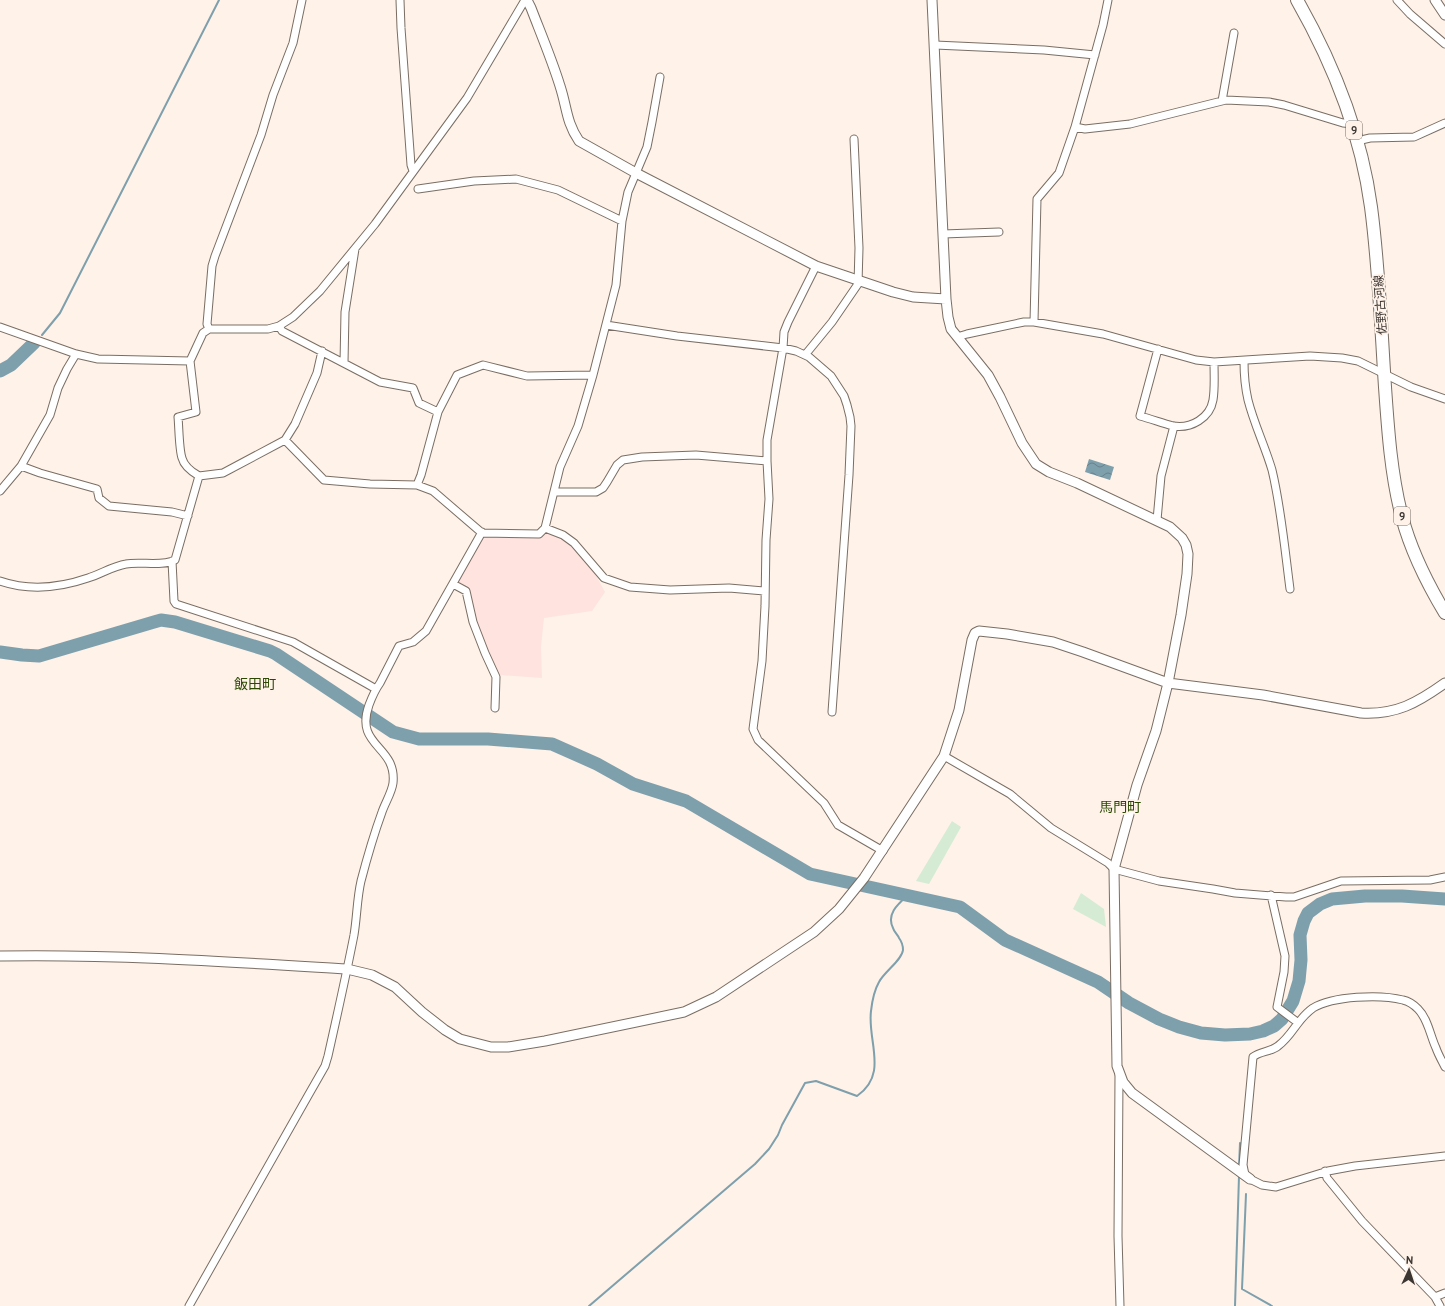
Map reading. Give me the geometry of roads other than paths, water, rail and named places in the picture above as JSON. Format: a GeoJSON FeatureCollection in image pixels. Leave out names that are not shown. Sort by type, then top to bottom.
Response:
{"type":"FeatureCollection","features":[{"type":"Feature","properties":{"kind":"main road","name":"佐野古河線"},"geometry":{"type":"LineString","coordinates":[[1297,0],[1326,55],[1340,89],[1353,124],[1366,176],[1374,234],[1394,478],[1402,517],[1420,568],[1445,614]]}},
{"type":"Feature","properties":{"kind":"street"},"geometry":{"type":"LineString","coordinates":[[209,329],[207,324],[212,266],[261,135],[273,95],[293,43],[302,0]]}},
{"type":"Feature","properties":{"kind":"street"},"geometry":{"type":"LineString","coordinates":[[400,0],[400,28],[411,165],[413,171]]}},
{"type":"Feature","properties":{"kind":"street"},"geometry":{"type":"LineString","coordinates":[[322,351],[315,378],[295,424],[285,440],[223,473],[199,476],[192,472],[182,458],[178,417],[196,412],[190,361],[203,333],[209,329],[268,329],[279,326],[292,317],[320,291],[376,224],[467,98],[526,0],[531,8],[560,87],[568,122],[579,141],[636,173],[816,266],[893,292],[913,297],[946,299]]}},
{"type":"Feature","properties":{"kind":"street"},"geometry":{"type":"LineString","coordinates":[[932,0],[946,299],[951,329],[988,375],[1022,443],[1036,464],[1049,472],[1077,483],[1170,527],[1178,534],[1186,545],[1188,554],[1187,574],[1181,615],[1168,683],[1156,731],[1137,784],[1114,868],[1117,1066],[1119,1075],[1118,1236],[1120,1306]]}},
{"type":"Feature","properties":{"kind":"street"},"geometry":{"type":"LineString","coordinates":[[1034,322],[1037,199],[1059,173],[1075,127],[1095,55],[1108,0]]}},
{"type":"Feature","properties":{"kind":"street"},"geometry":{"type":"LineString","coordinates":[[1397,0],[1410,14],[1445,44]]}},
{"type":"Feature","properties":{"kind":"street"},"geometry":{"type":"LineString","coordinates":[[1435,0],[1445,15]]}},
{"type":"Feature","properties":{"kind":"street"},"geometry":{"type":"LineString","coordinates":[[1222,101],[1234,33]]}},
{"type":"Feature","properties":{"kind":"street"},"geometry":{"type":"LineString","coordinates":[[935,45],[1044,50],[1095,55]]}},
{"type":"Feature","properties":{"kind":"street"},"geometry":{"type":"LineString","coordinates":[[285,440],[324,480],[370,484],[417,485],[433,491],[482,532],[538,534],[545,528],[560,467],[578,426],[593,375],[616,285],[622,221],[628,192],[646,147],[660,77]]}},
{"type":"Feature","properties":{"kind":"street"},"geometry":{"type":"LineString","coordinates":[[1075,127],[1085,128],[1130,124],[1222,101],[1269,102],[1284,105],[1343,123],[1353,124]]}},
{"type":"Feature","properties":{"kind":"street"},"geometry":{"type":"LineString","coordinates":[[1357,141],[1370,138],[1414,137],[1445,123]]}},
{"type":"Feature","properties":{"kind":"street"},"geometry":{"type":"LineString","coordinates":[[805,355],[832,322],[858,284],[859,248],[854,140]]}},
{"type":"Feature","properties":{"kind":"street"},"geometry":{"type":"LineString","coordinates":[[418,189],[474,181],[516,179],[558,190],[622,221]]}},
{"type":"Feature","properties":{"kind":"street"},"geometry":{"type":"LineString","coordinates":[[943,234],[999,232]]}},
{"type":"Feature","properties":{"kind":"street"},"geometry":{"type":"LineString","coordinates":[[344,363],[345,312],[355,249]]}},
{"type":"Feature","properties":{"kind":"street"},"geometry":{"type":"LineString","coordinates":[[816,266],[784,332],[783,348],[767,440],[769,499],[766,533],[762,661],[753,729],[758,740],[824,803],[838,825],[883,851]]}},
{"type":"Feature","properties":{"kind":"street"},"geometry":{"type":"LineString","coordinates":[[957,338],[974,332],[1024,322],[1034,322],[1103,334],[1196,360],[1214,362],[1244,361],[1310,356],[1342,358],[1358,361],[1411,387],[1445,399]]}},
{"type":"Feature","properties":{"kind":"street"},"geometry":{"type":"LineString","coordinates":[[606,324],[677,336],[783,348],[805,355],[831,376],[838,386],[847,405],[851,426],[849,475],[832,712]]}},
{"type":"Feature","properties":{"kind":"street"},"geometry":{"type":"LineString","coordinates":[[279,326],[282,331],[380,382],[413,388],[419,402],[438,412]]}},
{"type":"Feature","properties":{"kind":"street"},"geometry":{"type":"LineString","coordinates":[[0,328],[76,354],[98,359],[190,361]]}},
{"type":"Feature","properties":{"kind":"street"},"geometry":{"type":"LineString","coordinates":[[1158,349],[1140,416],[1174,426],[1182,426],[1199,421],[1207,415],[1213,401],[1214,362]]}},
{"type":"Feature","properties":{"kind":"street"},"geometry":{"type":"LineString","coordinates":[[0,491],[21,466],[50,415],[58,388],[76,354]]}},
{"type":"Feature","properties":{"kind":"street"},"geometry":{"type":"LineString","coordinates":[[1244,361],[1244,381],[1248,399],[1253,417],[1265,446],[1273,477],[1290,589]]}},
{"type":"Feature","properties":{"kind":"street"},"geometry":{"type":"LineString","coordinates":[[417,485],[438,412],[457,374],[483,365],[527,376],[593,375]]}},
{"type":"Feature","properties":{"kind":"street"},"geometry":{"type":"LineString","coordinates":[[1157,520],[1160,476],[1174,426]]}},
{"type":"Feature","properties":{"kind":"street"},"geometry":{"type":"LineString","coordinates":[[554,492],[596,492],[603,488],[617,464],[623,460],[642,457],[696,455],[767,461]]}},
{"type":"Feature","properties":{"kind":"street"},"geometry":{"type":"LineString","coordinates":[[21,466],[40,474],[97,489],[99,498],[109,506],[172,512],[188,516]]}},
{"type":"Feature","properties":{"kind":"street"},"geometry":{"type":"LineString","coordinates":[[0,581],[40,588],[52,588],[88,578],[126,564],[167,563],[172,561],[176,557],[199,476]]}},
{"type":"Feature","properties":{"kind":"street"},"geometry":{"type":"LineString","coordinates":[[545,528],[563,535],[574,543],[604,578],[630,587],[670,590],[729,588],[765,591]]}},
{"type":"Feature","properties":{"kind":"street"},"geometry":{"type":"LineString","coordinates":[[189,1306],[325,1066],[328,1056],[348,969],[361,882],[382,813],[393,784],[392,766],[366,731],[365,724],[369,706],[376,688],[399,646],[413,642],[426,631],[482,532]]}},
{"type":"Feature","properties":{"kind":"street"},"geometry":{"type":"LineString","coordinates":[[172,561],[174,601],[176,604],[293,642],[376,688]]}},
{"type":"Feature","properties":{"kind":"street"},"geometry":{"type":"LineString","coordinates":[[453,584],[466,591],[473,622],[485,654],[496,677],[495,708]]}},
{"type":"Feature","properties":{"kind":"street"},"geometry":{"type":"LineString","coordinates":[[0,956],[68,955],[165,958],[348,969],[372,975],[395,987],[422,1012],[445,1030],[460,1039],[491,1047],[508,1047],[545,1041],[684,1012],[716,997],[814,932],[839,909],[883,851],[944,756],[960,710],[972,640],[979,631],[1053,642],[1168,683],[1263,695],[1354,712],[1376,714],[1393,711],[1413,704],[1445,683]]}},
{"type":"Feature","properties":{"kind":"street"},"geometry":{"type":"LineString","coordinates":[[944,756],[1010,794],[1050,828],[1114,868],[1159,881],[1235,893],[1294,897],[1341,881],[1430,880],[1445,877]]}},
{"type":"Feature","properties":{"kind":"street"},"geometry":{"type":"LineString","coordinates":[[1271,895],[1285,956],[1284,972],[1277,1007],[1295,1021]]}},
{"type":"Feature","properties":{"kind":"street"},"geometry":{"type":"LineString","coordinates":[[1248,1177],[1243,1165],[1253,1057],[1277,1047],[1287,1037],[1295,1021],[1313,1008],[1324,1004],[1364,996],[1404,1000],[1420,1010],[1445,1067]]}},
{"type":"Feature","properties":{"kind":"street"},"geometry":{"type":"LineString","coordinates":[[1119,1075],[1132,1093],[1248,1177],[1262,1185],[1276,1187],[1325,1171],[1385,1162],[1445,1156]]}},
{"type":"Feature","properties":{"kind":"street"},"geometry":{"type":"LineString","coordinates":[[1325,1171],[1327,1178],[1362,1221],[1435,1297],[1440,1306]]}},
{"type":"Feature","properties":{"kind":"street"},"geometry":{"type":"LineString","coordinates":[[1435,1297],[1445,1293]]}},
{"type":"Feature","properties":{"kind":"water"},"geometry":{"type":"Polygon","coordinates":[[[1089,459],[1114,467],[1110,480],[1085,472],[1089,459]]]}},
{"type":"Feature","properties":{"kind":"waterway"},"geometry":{"type":"LineString","coordinates":[[42,335],[60,313],[219,0]]}},
{"type":"Feature","properties":{"kind":"waterway"},"geometry":{"type":"LineString","coordinates":[[0,371],[11,365],[34,343]]}},
{"type":"Feature","properties":{"kind":"waterway"},"geometry":{"type":"LineString","coordinates":[[0,652],[39,656],[161,620],[175,622],[270,651],[393,732],[419,739],[488,739],[552,744],[597,764],[633,784],[686,801],[810,874],[960,907],[1005,940],[1098,982],[1129,1003],[1159,1019],[1179,1027],[1201,1033],[1225,1035],[1250,1034],[1263,1031],[1274,1026],[1282,1019],[1293,1001],[1299,981],[1301,960],[1300,935],[1304,921],[1308,913],[1320,904],[1332,899],[1365,896],[1402,896],[1445,899]]}},
{"type":"Feature","properties":{"kind":"waterway"},"geometry":{"type":"LineString","coordinates":[[589,1306],[755,1164],[769,1149],[778,1135],[805,1083],[816,1081],[857,1096],[867,1087],[872,1078],[874,1067],[871,1022],[873,1000],[876,988],[881,978],[902,954],[902,944],[891,923],[891,918],[894,910],[908,895]]}},
{"type":"Feature","properties":{"kind":"waterway"},"geometry":{"type":"LineString","coordinates":[[1239,1167],[1240,1143]]}},
{"type":"Feature","properties":{"kind":"waterway"},"geometry":{"type":"LineString","coordinates":[[1235,1306],[1239,1176]]}},
{"type":"Feature","properties":{"kind":"waterway"},"geometry":{"type":"LineString","coordinates":[[1246,1194],[1242,1289],[1272,1306]]}},
{"type":"Feature","properties":{"kind":"district","name":"飯田町"},"geometry":{"type":"Point","coordinates":[255,684]}},
{"type":"Feature","properties":{"kind":"district","name":"馬門町"},"geometry":{"type":"Point","coordinates":[1120,807]}}]}
